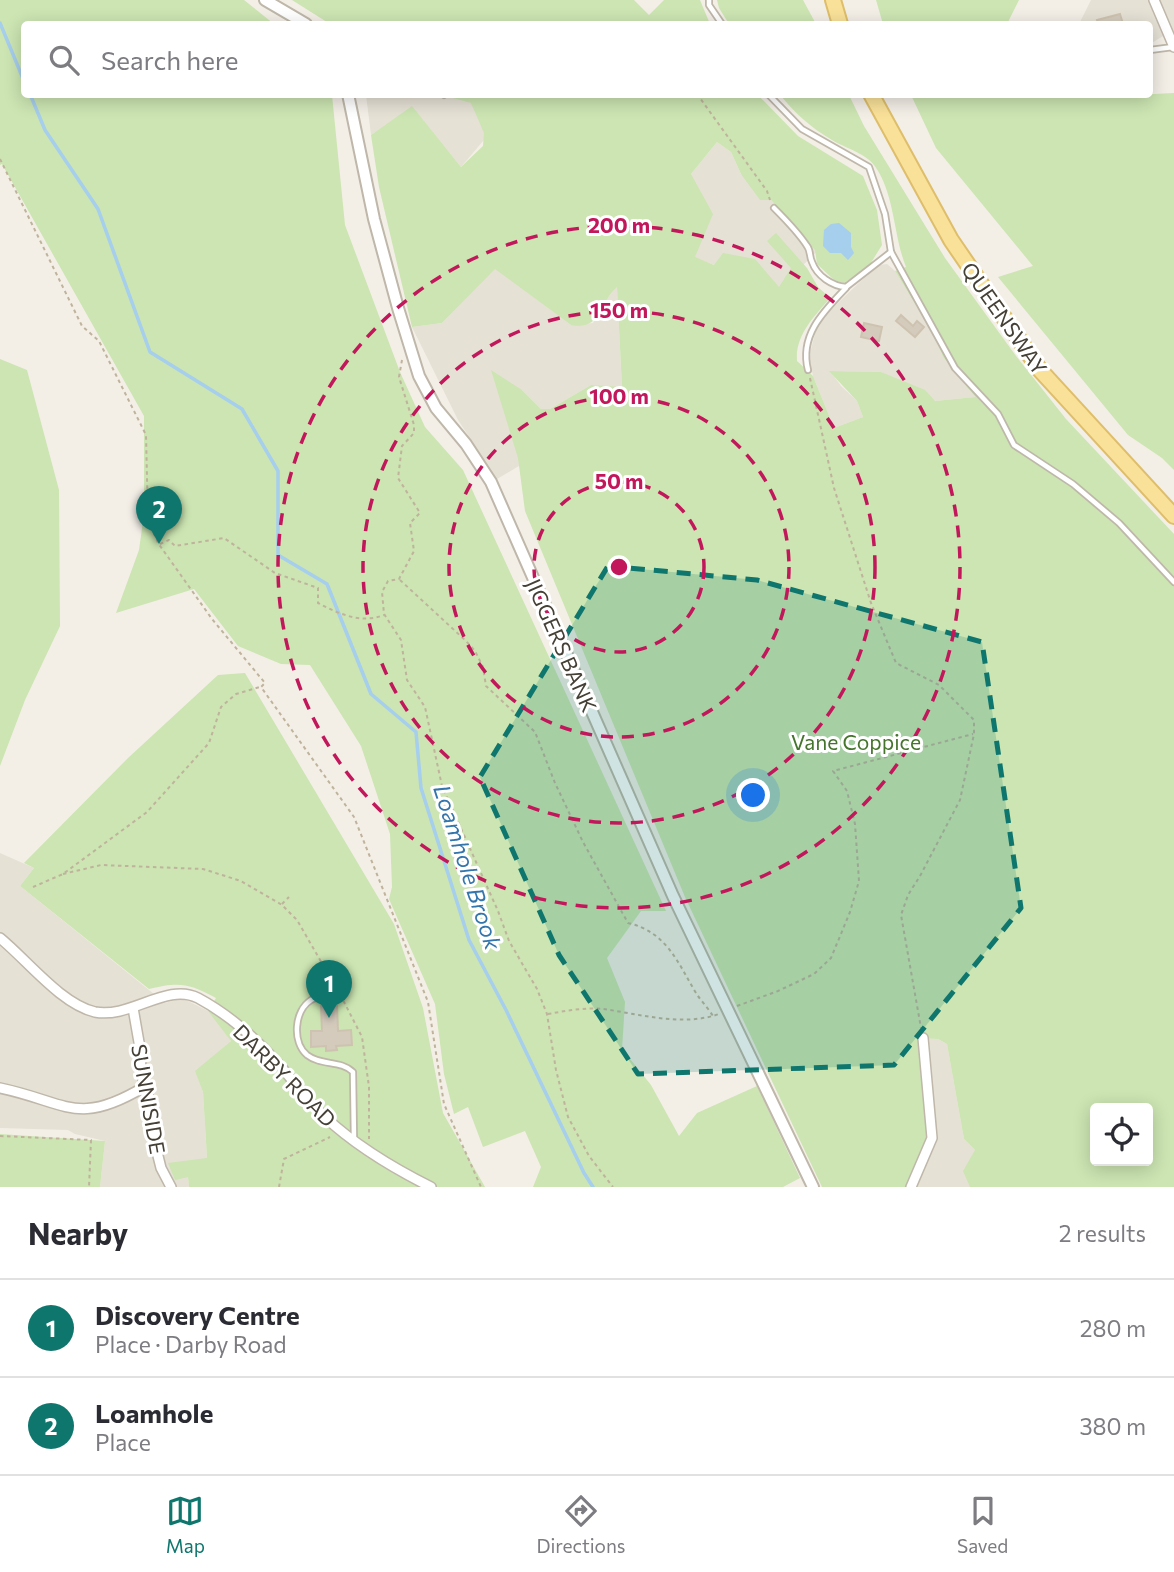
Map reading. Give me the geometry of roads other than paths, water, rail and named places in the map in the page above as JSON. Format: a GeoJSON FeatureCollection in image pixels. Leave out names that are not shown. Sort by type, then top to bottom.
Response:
{"type":"FeatureCollection","features":[{"type":"Feature","properties":{"kind":"main road"},"geometry":{"type":"LineString","coordinates":[[833,0],[839,21]]}},
{"type":"Feature","properties":{"kind":"main road","name":"QUEENSWAY"},"geometry":{"type":"LineString","coordinates":[[873,98],[951,240],[1040,370],[1174,516]]}},
{"type":"Feature","properties":{"kind":"street"},"geometry":{"type":"LineString","coordinates":[[265,0],[301,21]]}},
{"type":"Feature","properties":{"kind":"street"},"geometry":{"type":"LineString","coordinates":[[1154,0],[1174,47]]}},
{"type":"Feature","properties":{"kind":"street","name":"JIGGERS BANK"},"geometry":{"type":"LineString","coordinates":[[349,98],[374,219],[419,376],[436,408],[466,444],[491,482],[673,896],[813,1187]]}},
{"type":"Feature","properties":{"kind":"street","name":"DARBY ROAD"},"geometry":{"type":"LineString","coordinates":[[0,938],[64,997],[93,1012],[111,1013],[180,993],[198,998],[240,1027],[264,1049],[323,1115],[342,1131],[396,1169],[431,1187]]}},
{"type":"Feature","properties":{"kind":"street","name":"SUNNISIDE"},"geometry":{"type":"LineString","coordinates":[[133,1008],[144,1087],[152,1108],[155,1144],[161,1168],[172,1187]]}},
{"type":"Feature","properties":{"kind":"street"},"geometry":{"type":"LineString","coordinates":[[911,1187],[932,1138],[923,1038]]}},
{"type":"Feature","properties":{"kind":"street"},"geometry":{"type":"LineString","coordinates":[[0,1088],[29,1094],[65,1108],[86,1110],[119,1102],[144,1087]]}},
{"type":"Feature","properties":{"kind":"lane"},"geometry":{"type":"LineString","coordinates":[[709,0],[709,5],[720,21]]}},
{"type":"Feature","properties":{"kind":"lane"},"geometry":{"type":"LineString","coordinates":[[1153,50],[1174,47]]}},
{"type":"Feature","properties":{"kind":"lane"},"geometry":{"type":"LineString","coordinates":[[772,98],[802,129],[869,167],[885,214],[891,252],[955,368],[998,414],[1014,445],[1073,484],[1119,523],[1174,582]]}},
{"type":"Feature","properties":{"kind":"lane"},"geometry":{"type":"LineString","coordinates":[[774,208],[793,226],[810,249],[812,262],[821,275],[835,286],[846,287]]}},
{"type":"Feature","properties":{"kind":"lane"},"geometry":{"type":"LineString","coordinates":[[808,370],[805,360],[806,346],[816,319],[846,287],[891,252]]}},
{"type":"Feature","properties":{"kind":"lane"},"geometry":{"type":"LineString","coordinates":[[327,994],[310,1000],[304,1006],[300,1014],[297,1039],[300,1047],[311,1058],[346,1066],[354,1072],[355,1140]]}},
{"type":"Feature","properties":{"kind":"water"},"geometry":{"type":"Polygon","coordinates":[[[839,223],[851,233],[854,253],[848,260],[841,253],[830,253],[823,246],[824,230],[831,224],[839,223]]]}},
{"type":"Feature","properties":{"kind":"waterway"},"geometry":{"type":"LineString","coordinates":[[0,23],[21,74]]}},
{"type":"Feature","properties":{"kind":"waterway","name":"Loamhole Brook"},"geometry":{"type":"LineString","coordinates":[[32,98],[45,130],[98,209],[150,352],[242,409],[278,471],[278,555],[327,584],[371,694],[416,732],[421,788],[469,940],[593,1187]]}},
{"type":"Feature","properties":{"kind":"place","name":"Loamhole"},"geometry":{"type":"Point","coordinates":[159,544]}},
{"type":"Feature","properties":{"kind":"place","name":"Discovery Centre"},"geometry":{"type":"Point","coordinates":[329,1018]}},
{"type":"Feature","properties":{"kind":"park label","name":"Vane Coppice"},"geometry":{"type":"Point","coordinates":[856,741]}}]}
